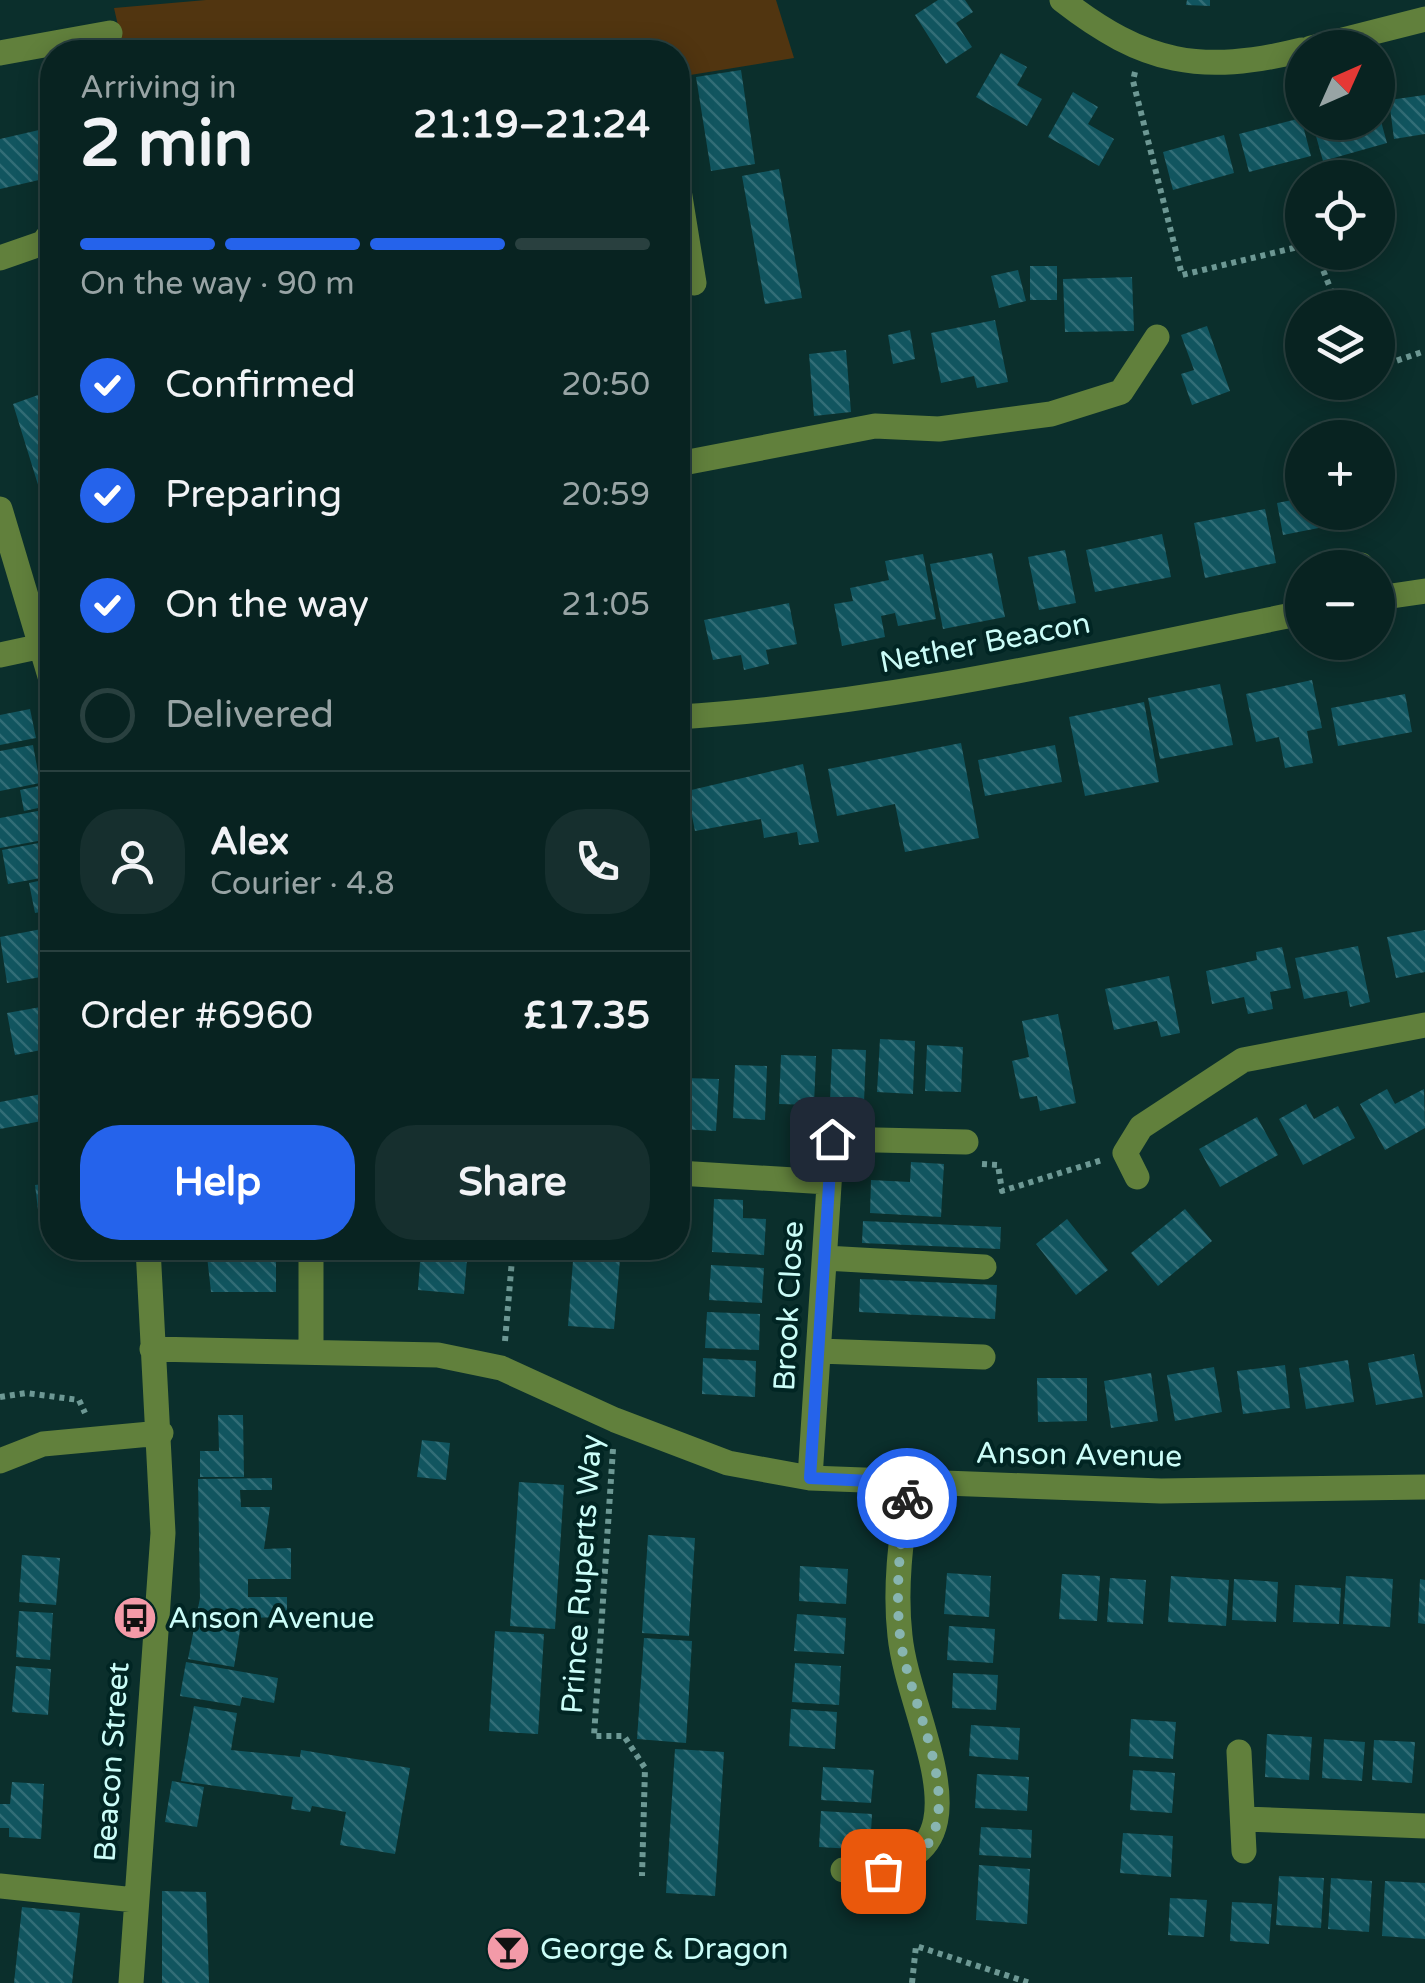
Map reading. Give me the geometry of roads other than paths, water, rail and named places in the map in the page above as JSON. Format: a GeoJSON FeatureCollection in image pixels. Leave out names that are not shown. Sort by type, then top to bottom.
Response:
{"type":"FeatureCollection","features":[{"type":"Feature","properties":{"kind":"street"},"geometry":{"type":"LineString","coordinates":[[1062,0],[1139,51],[1205,63],[1285,54]]}},
{"type":"Feature","properties":{"kind":"street"},"geometry":{"type":"LineString","coordinates":[[1382,30],[1425,19]]}},
{"type":"Feature","properties":{"kind":"street"},"geometry":{"type":"LineString","coordinates":[[69,40],[110,33]]}},
{"type":"Feature","properties":{"kind":"street"},"geometry":{"type":"LineString","coordinates":[[0,52],[40,45]]}},
{"type":"Feature","properties":{"kind":"street"},"geometry":{"type":"LineString","coordinates":[[0,258],[40,247]]}},
{"type":"Feature","properties":{"kind":"street"},"geometry":{"type":"LineString","coordinates":[[690,258],[694,283]]}},
{"type":"Feature","properties":{"kind":"street"},"geometry":{"type":"LineString","coordinates":[[690,462],[875,426],[939,430],[1051,414],[1112,398],[1156,337]]}},
{"type":"Feature","properties":{"kind":"street"},"geometry":{"type":"LineString","coordinates":[[0,508],[40,639]]}},
{"type":"Feature","properties":{"kind":"street"},"geometry":{"type":"LineString","coordinates":[[1395,595],[1425,591]]}},
{"type":"Feature","properties":{"kind":"street","name":"Nether Beacon"},"geometry":{"type":"LineString","coordinates":[[690,715],[797,709],[917,691],[1285,616]]}},
{"type":"Feature","properties":{"kind":"street"},"geometry":{"type":"LineString","coordinates":[[0,656],[40,646]]}},
{"type":"Feature","properties":{"kind":"street"},"geometry":{"type":"LineString","coordinates":[[1137,1176],[1125,1152],[1140,1126],[1242,1060],[1425,1025]]}},
{"type":"Feature","properties":{"kind":"street","name":"Brook Close"},"geometry":{"type":"LineString","coordinates":[[810,1478],[832,1139],[966,1142]]}},
{"type":"Feature","properties":{"kind":"street"},"geometry":{"type":"LineString","coordinates":[[690,1174],[828,1182]]}},
{"type":"Feature","properties":{"kind":"street"},"geometry":{"type":"LineString","coordinates":[[825,1258],[984,1267]]}},
{"type":"Feature","properties":{"kind":"street","name":"Beacon Street"},"geometry":{"type":"LineString","coordinates":[[131,1983],[163,1533],[161,1433],[148,1260]]}},
{"type":"Feature","properties":{"kind":"street"},"geometry":{"type":"LineString","coordinates":[[311,1260],[311,1352]]}},
{"type":"Feature","properties":{"kind":"street","name":"Anson Avenue"},"geometry":{"type":"LineString","coordinates":[[152,1349],[438,1354],[501,1368],[615,1420],[728,1462],[810,1478],[1161,1491],[1425,1487]]}},
{"type":"Feature","properties":{"kind":"street"},"geometry":{"type":"LineString","coordinates":[[819,1351],[983,1357]]}},
{"type":"Feature","properties":{"kind":"street"},"geometry":{"type":"LineString","coordinates":[[0,1461],[43,1444],[161,1433]]}},
{"type":"Feature","properties":{"kind":"street"},"geometry":{"type":"LineString","coordinates":[[843,1870],[883,1871],[911,1860],[932,1837],[938,1799],[933,1758],[909,1686],[900,1636],[897,1565],[909,1483]]}},
{"type":"Feature","properties":{"kind":"street"},"geometry":{"type":"LineString","coordinates":[[1239,1752],[1244,1850]]}},
{"type":"Feature","properties":{"kind":"street"},"geometry":{"type":"LineString","coordinates":[[1244,1819],[1425,1826]]}},
{"type":"Feature","properties":{"kind":"street"},"geometry":{"type":"LineString","coordinates":[[0,1886],[135,1900]]}},
{"type":"Feature","properties":{"kind":"place","name":"Anson Avenue"},"geometry":{"type":"Point","coordinates":[135,1618]}},
{"type":"Feature","properties":{"kind":"place","name":"George & Dragon"},"geometry":{"type":"Point","coordinates":[508,1949]}}]}
